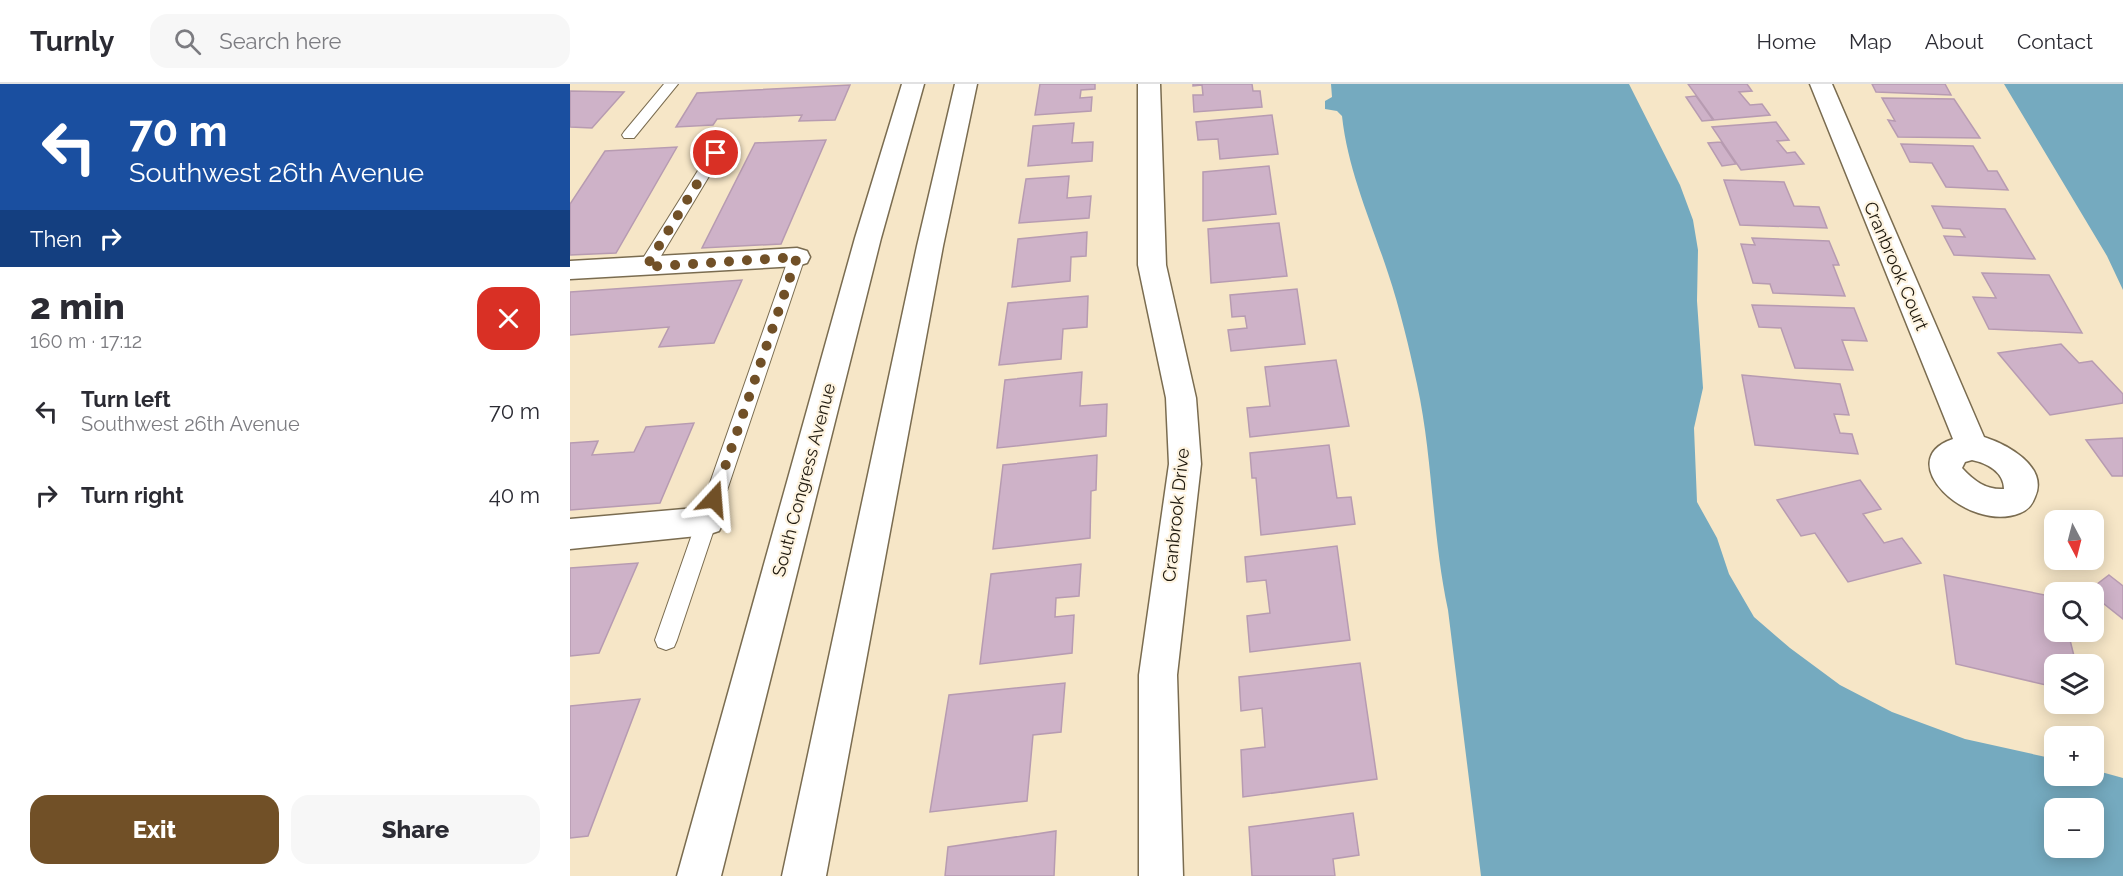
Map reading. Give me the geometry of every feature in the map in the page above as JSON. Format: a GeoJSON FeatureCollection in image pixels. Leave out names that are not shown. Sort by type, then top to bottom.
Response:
{"type":"FeatureCollection","features":[{"type":"Feature","properties":{"kind":"main road","name":"South Congress Avenue"},"geometry":{"type":"LineString","coordinates":[[699,876],[868,238],[913,84]]}},
{"type":"Feature","properties":{"kind":"main road"},"geometry":{"type":"LineString","coordinates":[[804,876],[928,258],[966,84]]}},
{"type":"Feature","properties":{"kind":"main road","name":"Cranbrook Drive"},"geometry":{"type":"LineString","coordinates":[[1149,84],[1152,265],[1181,398],[1185,453],[1158,675],[1161,876]]}},
{"type":"Feature","properties":{"kind":"main road","name":"Cranbrook Court"},"geometry":{"type":"LineString","coordinates":[[1821,84],[1972,447]]}},
{"type":"Feature","properties":{"kind":"main road"},"geometry":{"type":"LineString","coordinates":[[570,270],[797,257]]}},
{"type":"Feature","properties":{"kind":"main road"},"geometry":{"type":"LineString","coordinates":[[570,534],[707,521]]}},
{"type":"Feature","properties":{"kind":"lane"},"geometry":{"type":"LineString","coordinates":[[629,135],[670,84]]}},
{"type":"Feature","properties":{"kind":"lane"},"geometry":{"type":"LineString","coordinates":[[646,267],[716,153]]}},
{"type":"Feature","properties":{"kind":"lane"},"geometry":{"type":"LineString","coordinates":[[666,640],[797,257]]}},
{"type":"Feature","properties":{"kind":"water"},"geometry":{"type":"Polygon","coordinates":[[[1331,84],[1629,84],[1680,185],[1693,220],[1698,250],[1697,301],[1703,388],[1694,428],[1697,502],[1717,538],[1729,574],[1754,617],[1790,648],[1840,685],[1892,712],[1965,739],[2044,757],[2044,786],[2104,786],[2104,773],[2123,778],[2123,876],[1481,876],[1417,384],[1392,287],[1349,156],[1342,116],[1337,111],[1325,109],[1325,101],[1332,97],[1331,84]]]}},
{"type":"Feature","properties":{"kind":"water"},"geometry":{"type":"Polygon","coordinates":[[[2004,84],[2123,84],[2123,290],[2107,256],[2004,84]]]}},
{"type":"Feature","properties":{"kind":"building"},"geometry":{"type":"Polygon","coordinates":[[[1040,84],[1095,84],[1095,89],[1081,90],[1080,98],[1092,97],[1091,111],[1035,115],[1040,84]]]}},
{"type":"Feature","properties":{"kind":"building"},"geometry":{"type":"Polygon","coordinates":[[[1193,84],[1252,84],[1253,91],[1260,91],[1262,107],[1194,112],[1193,95],[1203,95],[1202,85],[1193,86],[1193,84]]]}},
{"type":"Feature","properties":{"kind":"building"},"geometry":{"type":"Polygon","coordinates":[[[1688,84],[1747,84],[1752,91],[1739,92],[1750,105],[1762,104],[1770,115],[1714,120],[1688,84]]]}},
{"type":"Feature","properties":{"kind":"building"},"geometry":{"type":"Polygon","coordinates":[[[1872,84],[1945,84],[1951,95],[1876,92],[1872,84]]]}},
{"type":"Feature","properties":{"kind":"building"},"geometry":{"type":"Polygon","coordinates":[[[850,85],[835,120],[799,121],[802,115],[717,119],[713,125],[676,127],[697,93],[850,85]]]}},
{"type":"Feature","properties":{"kind":"building"},"geometry":{"type":"Polygon","coordinates":[[[570,91],[624,92],[592,128],[570,127],[570,91]]]}},
{"type":"Feature","properties":{"kind":"building"},"geometry":{"type":"Polygon","coordinates":[[[1696,96],[1713,120],[1702,121],[1686,97],[1696,96]]]}},
{"type":"Feature","properties":{"kind":"building"},"geometry":{"type":"Polygon","coordinates":[[[1882,98],[1954,99],[1980,138],[1898,137],[1888,120],[1895,121],[1882,98]]]}},
{"type":"Feature","properties":{"kind":"building"},"geometry":{"type":"Polygon","coordinates":[[[1272,115],[1278,154],[1220,159],[1218,139],[1198,140],[1196,122],[1272,115]]]}},
{"type":"Feature","properties":{"kind":"building"},"geometry":{"type":"Polygon","coordinates":[[[1776,122],[1789,140],[1777,141],[1787,153],[1795,152],[1804,164],[1741,170],[1712,127],[1776,122]]]}},
{"type":"Feature","properties":{"kind":"building"},"geometry":{"type":"Polygon","coordinates":[[[1074,123],[1072,143],[1093,142],[1092,161],[1028,166],[1033,126],[1074,123]]]}},
{"type":"Feature","properties":{"kind":"building"},"geometry":{"type":"Polygon","coordinates":[[[826,140],[781,244],[702,248],[755,143],[826,140]]]}},
{"type":"Feature","properties":{"kind":"building"},"geometry":{"type":"Polygon","coordinates":[[[1721,142],[1736,164],[1722,166],[1708,143],[1721,142]]]}},
{"type":"Feature","properties":{"kind":"building"},"geometry":{"type":"Polygon","coordinates":[[[1901,144],[1973,146],[1988,171],[1997,171],[2008,190],[1946,187],[1932,163],[1910,162],[1901,144]]]}},
{"type":"Feature","properties":{"kind":"building"},"geometry":{"type":"Polygon","coordinates":[[[677,147],[616,253],[570,255],[570,204],[605,151],[677,147]]]}},
{"type":"Feature","properties":{"kind":"building"},"geometry":{"type":"Polygon","coordinates":[[[1269,166],[1276,214],[1203,221],[1203,172],[1269,166]]]}},
{"type":"Feature","properties":{"kind":"building"},"geometry":{"type":"Polygon","coordinates":[[[1069,176],[1067,198],[1091,196],[1089,218],[1019,223],[1026,179],[1069,176]]]}},
{"type":"Feature","properties":{"kind":"building"},"geometry":{"type":"Polygon","coordinates":[[[1724,180],[1784,182],[1794,206],[1819,207],[1827,228],[1740,225],[1724,180]]]}},
{"type":"Feature","properties":{"kind":"building"},"geometry":{"type":"Polygon","coordinates":[[[1932,206],[2005,209],[2035,259],[1954,255],[1944,236],[1965,237],[1960,229],[1943,228],[1932,206]]]}},
{"type":"Feature","properties":{"kind":"building"},"geometry":{"type":"Polygon","coordinates":[[[1279,223],[1287,276],[1211,283],[1208,229],[1279,223]]]}},
{"type":"Feature","properties":{"kind":"building"},"geometry":{"type":"Polygon","coordinates":[[[1087,232],[1086,256],[1071,257],[1070,281],[1012,287],[1018,239],[1087,232]]]}},
{"type":"Feature","properties":{"kind":"building"},"geometry":{"type":"Polygon","coordinates":[[[1752,238],[1829,241],[1839,265],[1833,265],[1845,296],[1773,293],[1770,284],[1753,283],[1741,244],[1755,245],[1752,238]]]}},
{"type":"Feature","properties":{"kind":"building"},"geometry":{"type":"Polygon","coordinates":[[[1982,273],[2049,275],[2082,333],[1989,329],[1973,297],[1996,298],[1982,273]]]}},
{"type":"Feature","properties":{"kind":"building"},"geometry":{"type":"Polygon","coordinates":[[[742,280],[714,343],[659,347],[669,327],[570,335],[570,292],[742,280]]]}},
{"type":"Feature","properties":{"kind":"building"},"geometry":{"type":"Polygon","coordinates":[[[1297,289],[1305,344],[1231,351],[1228,330],[1247,328],[1245,316],[1232,317],[1230,295],[1297,289]]]}},
{"type":"Feature","properties":{"kind":"building"},"geometry":{"type":"Polygon","coordinates":[[[1088,296],[1087,327],[1063,329],[1061,359],[999,365],[1008,303],[1088,296]]]}},
{"type":"Feature","properties":{"kind":"building"},"geometry":{"type":"Polygon","coordinates":[[[1752,305],[1854,308],[1867,341],[1842,340],[1853,370],[1795,368],[1781,328],[1759,327],[1752,305]]]}},
{"type":"Feature","properties":{"kind":"building"},"geometry":{"type":"Polygon","coordinates":[[[2061,344],[2079,363],[2092,361],[2123,394],[2123,403],[2050,415],[1998,353],[2061,344]]]}},
{"type":"Feature","properties":{"kind":"building"},"geometry":{"type":"Polygon","coordinates":[[[1336,360],[1349,426],[1250,437],[1247,408],[1270,406],[1265,367],[1336,360]]]}},
{"type":"Feature","properties":{"kind":"building"},"geometry":{"type":"Polygon","coordinates":[[[1082,372],[1080,406],[1107,404],[1106,436],[997,448],[1005,380],[1082,372]]]}},
{"type":"Feature","properties":{"kind":"building"},"geometry":{"type":"Polygon","coordinates":[[[1742,375],[1840,384],[1849,415],[1834,414],[1840,433],[1852,434],[1858,454],[1755,445],[1742,375]]]}},
{"type":"Feature","properties":{"kind":"building"},"geometry":{"type":"Polygon","coordinates":[[[694,423],[660,503],[570,510],[570,443],[598,441],[592,455],[634,452],[646,427],[694,423]]]}},
{"type":"Feature","properties":{"kind":"building"},"geometry":{"type":"Polygon","coordinates":[[[2123,438],[2123,476],[2112,476],[2086,440],[2123,438]]]}},
{"type":"Feature","properties":{"kind":"building"},"geometry":{"type":"Polygon","coordinates":[[[1329,445],[1337,498],[1351,497],[1355,524],[1261,535],[1256,478],[1252,478],[1250,453],[1329,445]]]}},
{"type":"Feature","properties":{"kind":"building"},"geometry":{"type":"Polygon","coordinates":[[[1097,455],[1096,490],[1091,491],[1090,538],[993,549],[1003,465],[1097,455]]]}},
{"type":"Feature","properties":{"kind":"building"},"geometry":{"type":"Polygon","coordinates":[[[1860,480],[1881,509],[1863,514],[1884,543],[1902,538],[1921,563],[1848,582],[1815,533],[1801,536],[1777,500],[1860,480]]]}},
{"type":"Feature","properties":{"kind":"building"},"geometry":{"type":"Polygon","coordinates":[[[1337,546],[1350,640],[1250,652],[1247,616],[1270,613],[1266,580],[1247,582],[1245,557],[1337,546]]]}},
{"type":"Feature","properties":{"kind":"building"},"geometry":{"type":"Polygon","coordinates":[[[638,563],[599,653],[570,656],[570,568],[638,563]]]}},
{"type":"Feature","properties":{"kind":"building"},"geometry":{"type":"Polygon","coordinates":[[[1081,564],[1079,596],[1056,598],[1055,617],[1074,615],[1072,653],[980,664],[991,574],[1081,564]]]}},
{"type":"Feature","properties":{"kind":"building"},"geometry":{"type":"Polygon","coordinates":[[[1944,575],[2044,595],[2044,642],[2070,642],[2074,654],[2044,654],[2044,684],[1956,664],[1944,575]]]}},
{"type":"Feature","properties":{"kind":"building"},"geometry":{"type":"Polygon","coordinates":[[[2109,575],[2123,586],[2123,619],[2104,604],[2104,582],[2100,582],[2109,575]]]}},
{"type":"Feature","properties":{"kind":"building"},"geometry":{"type":"Polygon","coordinates":[[[1360,663],[1377,779],[1243,797],[1241,750],[1265,747],[1262,708],[1241,711],[1239,677],[1360,663]]]}},
{"type":"Feature","properties":{"kind":"building"},"geometry":{"type":"Polygon","coordinates":[[[1065,683],[1061,732],[1033,735],[1027,801],[930,812],[949,695],[1065,683]]]}},
{"type":"Feature","properties":{"kind":"building"},"geometry":{"type":"Polygon","coordinates":[[[640,699],[588,836],[570,838],[570,706],[640,699]]]}},
{"type":"Feature","properties":{"kind":"building"},"geometry":{"type":"Polygon","coordinates":[[[1353,813],[1359,855],[1333,859],[1335,876],[1252,876],[1249,827],[1353,813]]]}},
{"type":"Feature","properties":{"kind":"building"},"geometry":{"type":"Polygon","coordinates":[[[1056,831],[1054,876],[945,876],[948,847],[1056,831]]]}},
{"type":"Feature","properties":{"kind":"route"},"geometry":{"type":"LineString","coordinates":[[714,499],[797,257],[646,267],[716,153]]}}]}
